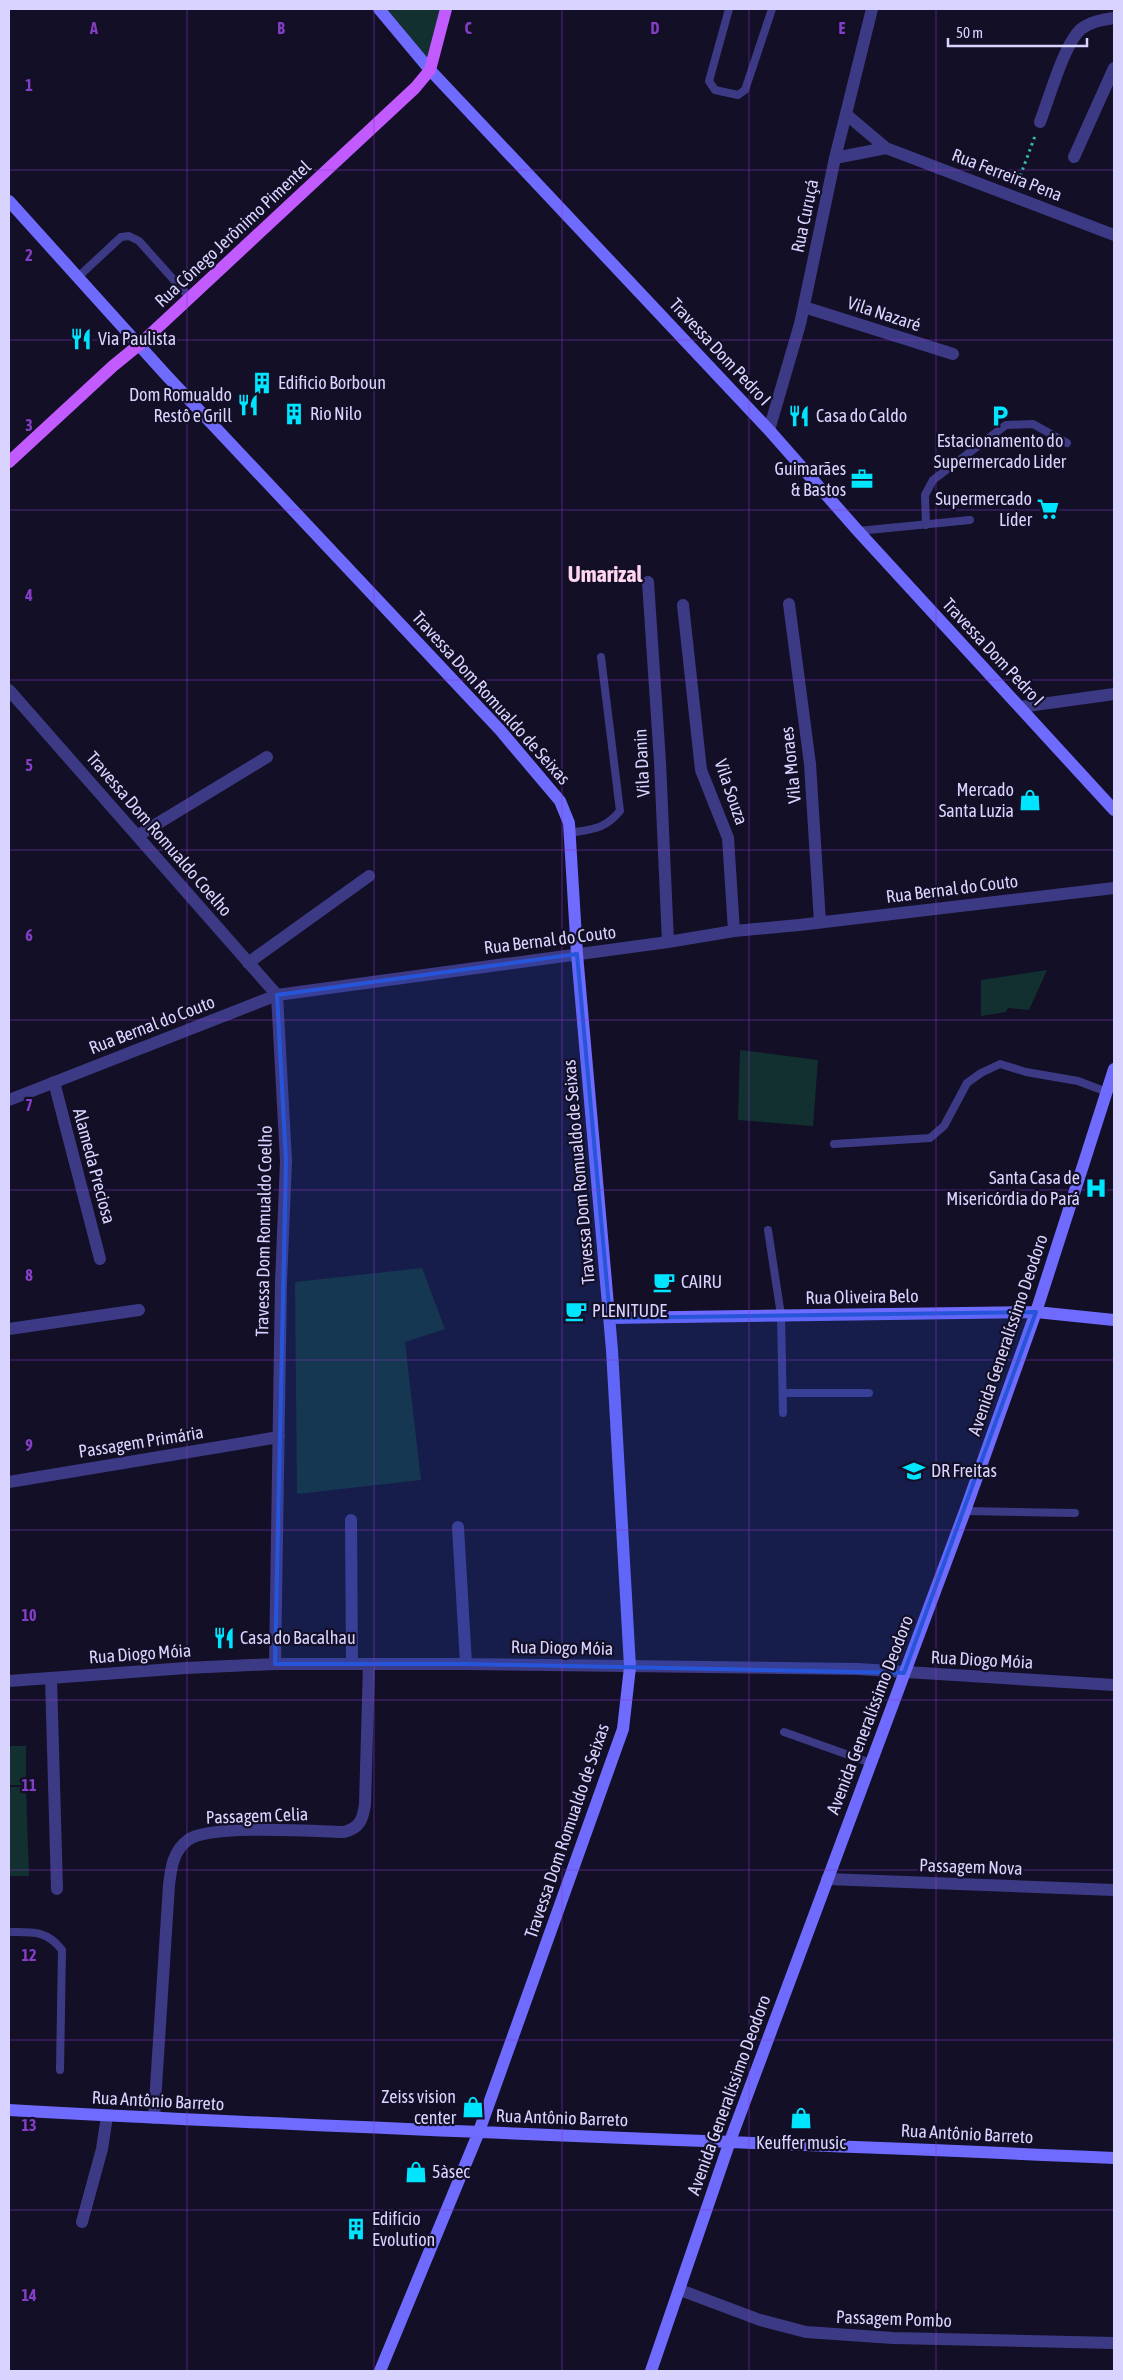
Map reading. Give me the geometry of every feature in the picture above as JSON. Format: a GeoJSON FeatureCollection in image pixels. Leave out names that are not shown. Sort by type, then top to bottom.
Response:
{"type":"FeatureCollection","features":[{"type":"Feature","properties":{"kind":"main road","name":"Rua Cônego Jerônimo Pimentel"},"geometry":{"type":"LineString","coordinates":[[9,462],[190,298],[415,88],[430,70],[446,9]]}},
{"type":"Feature","properties":{"kind":"street","name":"Travessa Dom Pedro I"},"geometry":{"type":"LineString","coordinates":[[379,9],[430,70],[769,430],[858,531],[1114,810]]}},
{"type":"Feature","properties":{"kind":"street","name":"Rua Curuçá"},"geometry":{"type":"LineString","coordinates":[[769,430],[804,307],[836,158],[872,9]]}},
{"type":"Feature","properties":{"kind":"street"},"geometry":{"type":"LineString","coordinates":[[1040,122],[1071,41],[1081,29],[1092,22],[1114,18]]}},
{"type":"Feature","properties":{"kind":"street"},"geometry":{"type":"LineString","coordinates":[[1074,157],[1114,68]]}},
{"type":"Feature","properties":{"kind":"street","name":"Rua Ferreira Pena"},"geometry":{"type":"LineString","coordinates":[[847,115],[886,148],[1014,195],[1114,235]]}},
{"type":"Feature","properties":{"kind":"street"},"geometry":{"type":"LineString","coordinates":[[836,158],[886,148]]}},
{"type":"Feature","properties":{"kind":"street","name":"Travessa Dom Romualdo de Seixas"},"geometry":{"type":"LineString","coordinates":[[9,201],[140,344],[172,382],[500,730],[560,801],[569,823],[577,954],[610,1318],[630,1667],[623,1729],[478,2134],[380,2371]]}},
{"type":"Feature","properties":{"kind":"street","name":"Vila Nazaré"},"geometry":{"type":"LineString","coordinates":[[804,307],[953,354]]}},
{"type":"Feature","properties":{"kind":"street","name":"Vila Danin"},"geometry":{"type":"LineString","coordinates":[[648,582],[660,762],[668,942]]}},
{"type":"Feature","properties":{"kind":"street","name":"Vila Moraes"},"geometry":{"type":"LineString","coordinates":[[789,604],[810,764],[820,922]]}},
{"type":"Feature","properties":{"kind":"street","name":"Vila Souza"},"geometry":{"type":"LineString","coordinates":[[683,605],[701,770],[728,838],[734,930]]}},
{"type":"Feature","properties":{"kind":"street","name":"Travessa Dom Romualdo Coelho"},"geometry":{"type":"LineString","coordinates":[[9,690],[277,995],[286,1161],[275,1664]]}},
{"type":"Feature","properties":{"kind":"street"},"geometry":{"type":"LineString","coordinates":[[1020,707],[1114,694]]}},
{"type":"Feature","properties":{"kind":"street"},"geometry":{"type":"LineString","coordinates":[[137,836],[267,757]]}},
{"type":"Feature","properties":{"kind":"street"},"geometry":{"type":"LineString","coordinates":[[248,963],[369,876]]}},
{"type":"Feature","properties":{"kind":"street","name":"Rua Bernal do Couto"},"geometry":{"type":"LineString","coordinates":[[9,1100],[277,995],[668,942],[734,930],[1114,888]]}},
{"type":"Feature","properties":{"kind":"street","name":"Avenida Generalíssimo Deodoro"},"geometry":{"type":"LineString","coordinates":[[651,2371],[730,2141],[965,1511],[1036,1312],[1114,1069]]}},
{"type":"Feature","properties":{"kind":"street","name":"Alameda Preciosa"},"geometry":{"type":"LineString","coordinates":[[54,1082],[100,1259]]}},
{"type":"Feature","properties":{"kind":"street"},"geometry":{"type":"LineString","coordinates":[[9,1329],[139,1310]]}},
{"type":"Feature","properties":{"kind":"street","name":"Rua Oliveira Belo"},"geometry":{"type":"LineString","coordinates":[[610,1318],[1036,1312],[1114,1320]]}},
{"type":"Feature","properties":{"kind":"street","name":"Passagem Primária"},"geometry":{"type":"LineString","coordinates":[[9,1482],[279,1437]]}},
{"type":"Feature","properties":{"kind":"street"},"geometry":{"type":"LineString","coordinates":[[351,1520],[352,1664]]}},
{"type":"Feature","properties":{"kind":"street"},"geometry":{"type":"LineString","coordinates":[[458,1527],[466,1664]]}},
{"type":"Feature","properties":{"kind":"street","name":"Rua Diogo Móia"},"geometry":{"type":"LineString","coordinates":[[9,1681],[186,1668],[275,1664],[466,1664],[858,1669],[1114,1685]]}},
{"type":"Feature","properties":{"kind":"street","name":"Passagem Celia"},"geometry":{"type":"LineString","coordinates":[[154,2118],[169,1885],[173,1860],[189,1839],[204,1833],[226,1831],[344,1832],[358,1826],[362,1820],[365,1804],[369,1664]]}},
{"type":"Feature","properties":{"kind":"street"},"geometry":{"type":"LineString","coordinates":[[51,1678],[57,1889]]}},
{"type":"Feature","properties":{"kind":"street","name":"Passagem Nova"},"geometry":{"type":"LineString","coordinates":[[827,1879],[1114,1890]]}},
{"type":"Feature","properties":{"kind":"street","name":"Rua Antônio Barreto"},"geometry":{"type":"LineString","coordinates":[[9,2110],[478,2134],[730,2141],[1114,2158]]}},
{"type":"Feature","properties":{"kind":"street"},"geometry":{"type":"LineString","coordinates":[[82,2222],[102,2149],[107,2116]]}},
{"type":"Feature","properties":{"kind":"street","name":"Passagem Pombo"},"geometry":{"type":"LineString","coordinates":[[680,2290],[760,2320],[806,2332],[893,2338],[1114,2343]]}},
{"type":"Feature","properties":{"kind":"lane"},"geometry":{"type":"LineString","coordinates":[[729,9],[709,81],[715,90],[738,95],[745,90],[772,9]]}},
{"type":"Feature","properties":{"kind":"lane"},"geometry":{"type":"LineString","coordinates":[[78,277],[121,238],[129,236],[139,241],[190,298]]}},
{"type":"Feature","properties":{"kind":"lane"},"geometry":{"type":"LineString","coordinates":[[926,525],[925,495],[933,480],[1006,425],[1033,424],[1067,443]]}},
{"type":"Feature","properties":{"kind":"lane"},"geometry":{"type":"LineString","coordinates":[[858,531],[970,520]]}},
{"type":"Feature","properties":{"kind":"lane"},"geometry":{"type":"LineString","coordinates":[[569,833],[602,827],[611,822],[620,811],[601,657]]}},
{"type":"Feature","properties":{"kind":"lane"},"geometry":{"type":"LineString","coordinates":[[834,1144],[930,1138],[944,1126],[967,1083],[981,1073],[1000,1064],[1026,1072],[1078,1082],[1107,1092]]}},
{"type":"Feature","properties":{"kind":"lane"},"geometry":{"type":"LineString","coordinates":[[768,1230],[781,1315],[783,1413]]}},
{"type":"Feature","properties":{"kind":"lane"},"geometry":{"type":"LineString","coordinates":[[783,1393],[869,1393]]}},
{"type":"Feature","properties":{"kind":"lane"},"geometry":{"type":"LineString","coordinates":[[965,1511],[1075,1513]]}},
{"type":"Feature","properties":{"kind":"lane"},"geometry":{"type":"LineString","coordinates":[[784,1732],[871,1763]]}},
{"type":"Feature","properties":{"kind":"lane"},"geometry":{"type":"LineString","coordinates":[[9,1932],[40,1934],[53,1938],[62,1950],[60,2070]]}},
{"type":"Feature","properties":{"kind":"path"},"geometry":{"type":"LineString","coordinates":[[1014,195],[1040,122]]}},
{"type":"Feature","properties":{"kind":"highlighted area"},"geometry":{"type":"Polygon","coordinates":[[[577,954],[610,1318],[1036,1312],[904,1673],[466,1664],[275,1664],[286,1161],[277,995],[577,954]]]}},
{"type":"Feature","properties":{"kind":"green space"},"geometry":{"type":"Polygon","coordinates":[[[379,9],[451,9],[434,65],[379,9]]]}},
{"type":"Feature","properties":{"kind":"green space"},"geometry":{"type":"Polygon","coordinates":[[[1047,970],[1029,1010],[1008,1008],[1006,1012],[981,1016],[981,980],[1047,970]]]}},
{"type":"Feature","properties":{"kind":"green space"},"geometry":{"type":"Polygon","coordinates":[[[740,1050],[818,1060],[813,1126],[738,1120],[740,1050]]]}},
{"type":"Feature","properties":{"kind":"green space"},"geometry":{"type":"Polygon","coordinates":[[[422,1268],[445,1329],[405,1342],[421,1480],[297,1494],[295,1282],[422,1268]]]}},
{"type":"Feature","properties":{"kind":"green space"},"geometry":{"type":"Polygon","coordinates":[[[9,1746],[26,1746],[26,1785],[9,1785],[9,1746]]]}},
{"type":"Feature","properties":{"kind":"green space"},"geometry":{"type":"Polygon","coordinates":[[[9,1787],[26,1787],[29,1876],[9,1876],[9,1787]]]}},
{"type":"Feature","properties":{"kind":"place","name":"Via Paulista"},"geometry":{"type":"Point","coordinates":[81,339]}},
{"type":"Feature","properties":{"kind":"place","name":"Edificio Borboun"},"geometry":{"type":"Point","coordinates":[262,383]}},
{"type":"Feature","properties":{"kind":"place","name":"Dom Romualdo Restô e Grill"},"geometry":{"type":"Point","coordinates":[248,405]}},
{"type":"Feature","properties":{"kind":"place","name":"Rio Nilo"},"geometry":{"type":"Point","coordinates":[294,414]}},
{"type":"Feature","properties":{"kind":"place","name":"Casa do Caldo"},"geometry":{"type":"Point","coordinates":[799,416]}},
{"type":"Feature","properties":{"kind":"place","name":"Estacionamento do Supermercado Lider"},"geometry":{"type":"Point","coordinates":[1000,416]}},
{"type":"Feature","properties":{"kind":"place","name":"Guimarães & Bastos"},"geometry":{"type":"Point","coordinates":[862,479]}},
{"type":"Feature","properties":{"kind":"place","name":"Supermercado Líder"},"geometry":{"type":"Point","coordinates":[1048,509]}},
{"type":"Feature","properties":{"kind":"place","name":"Mercado Santa Luzia"},"geometry":{"type":"Point","coordinates":[1030,800]}},
{"type":"Feature","properties":{"kind":"place","name":"Santa Casa de Misericórdia do Pará"},"geometry":{"type":"Point","coordinates":[1096,1188]}},
{"type":"Feature","properties":{"kind":"place","name":"CAIRU"},"geometry":{"type":"Point","coordinates":[664,1282]}},
{"type":"Feature","properties":{"kind":"place","name":"PLENITUDE"},"geometry":{"type":"Point","coordinates":[576,1311]}},
{"type":"Feature","properties":{"kind":"place","name":"DR Freitas"},"geometry":{"type":"Point","coordinates":[914,1471]}},
{"type":"Feature","properties":{"kind":"place","name":"Casa do Bacalhau"},"geometry":{"type":"Point","coordinates":[224,1638]}},
{"type":"Feature","properties":{"kind":"place","name":"Zeiss vision center"},"geometry":{"type":"Point","coordinates":[473,2107]}},
{"type":"Feature","properties":{"kind":"place","name":"Keuffer music"},"geometry":{"type":"Point","coordinates":[801,2118]}},
{"type":"Feature","properties":{"kind":"place","name":"5àsec"},"geometry":{"type":"Point","coordinates":[416,2172]}},
{"type":"Feature","properties":{"kind":"place","name":"Edifício Evolution"},"geometry":{"type":"Point","coordinates":[356,2229]}},
{"type":"Feature","properties":{"kind":"district","name":"Umarizal"},"geometry":{"type":"Point","coordinates":[605,574]}}]}
